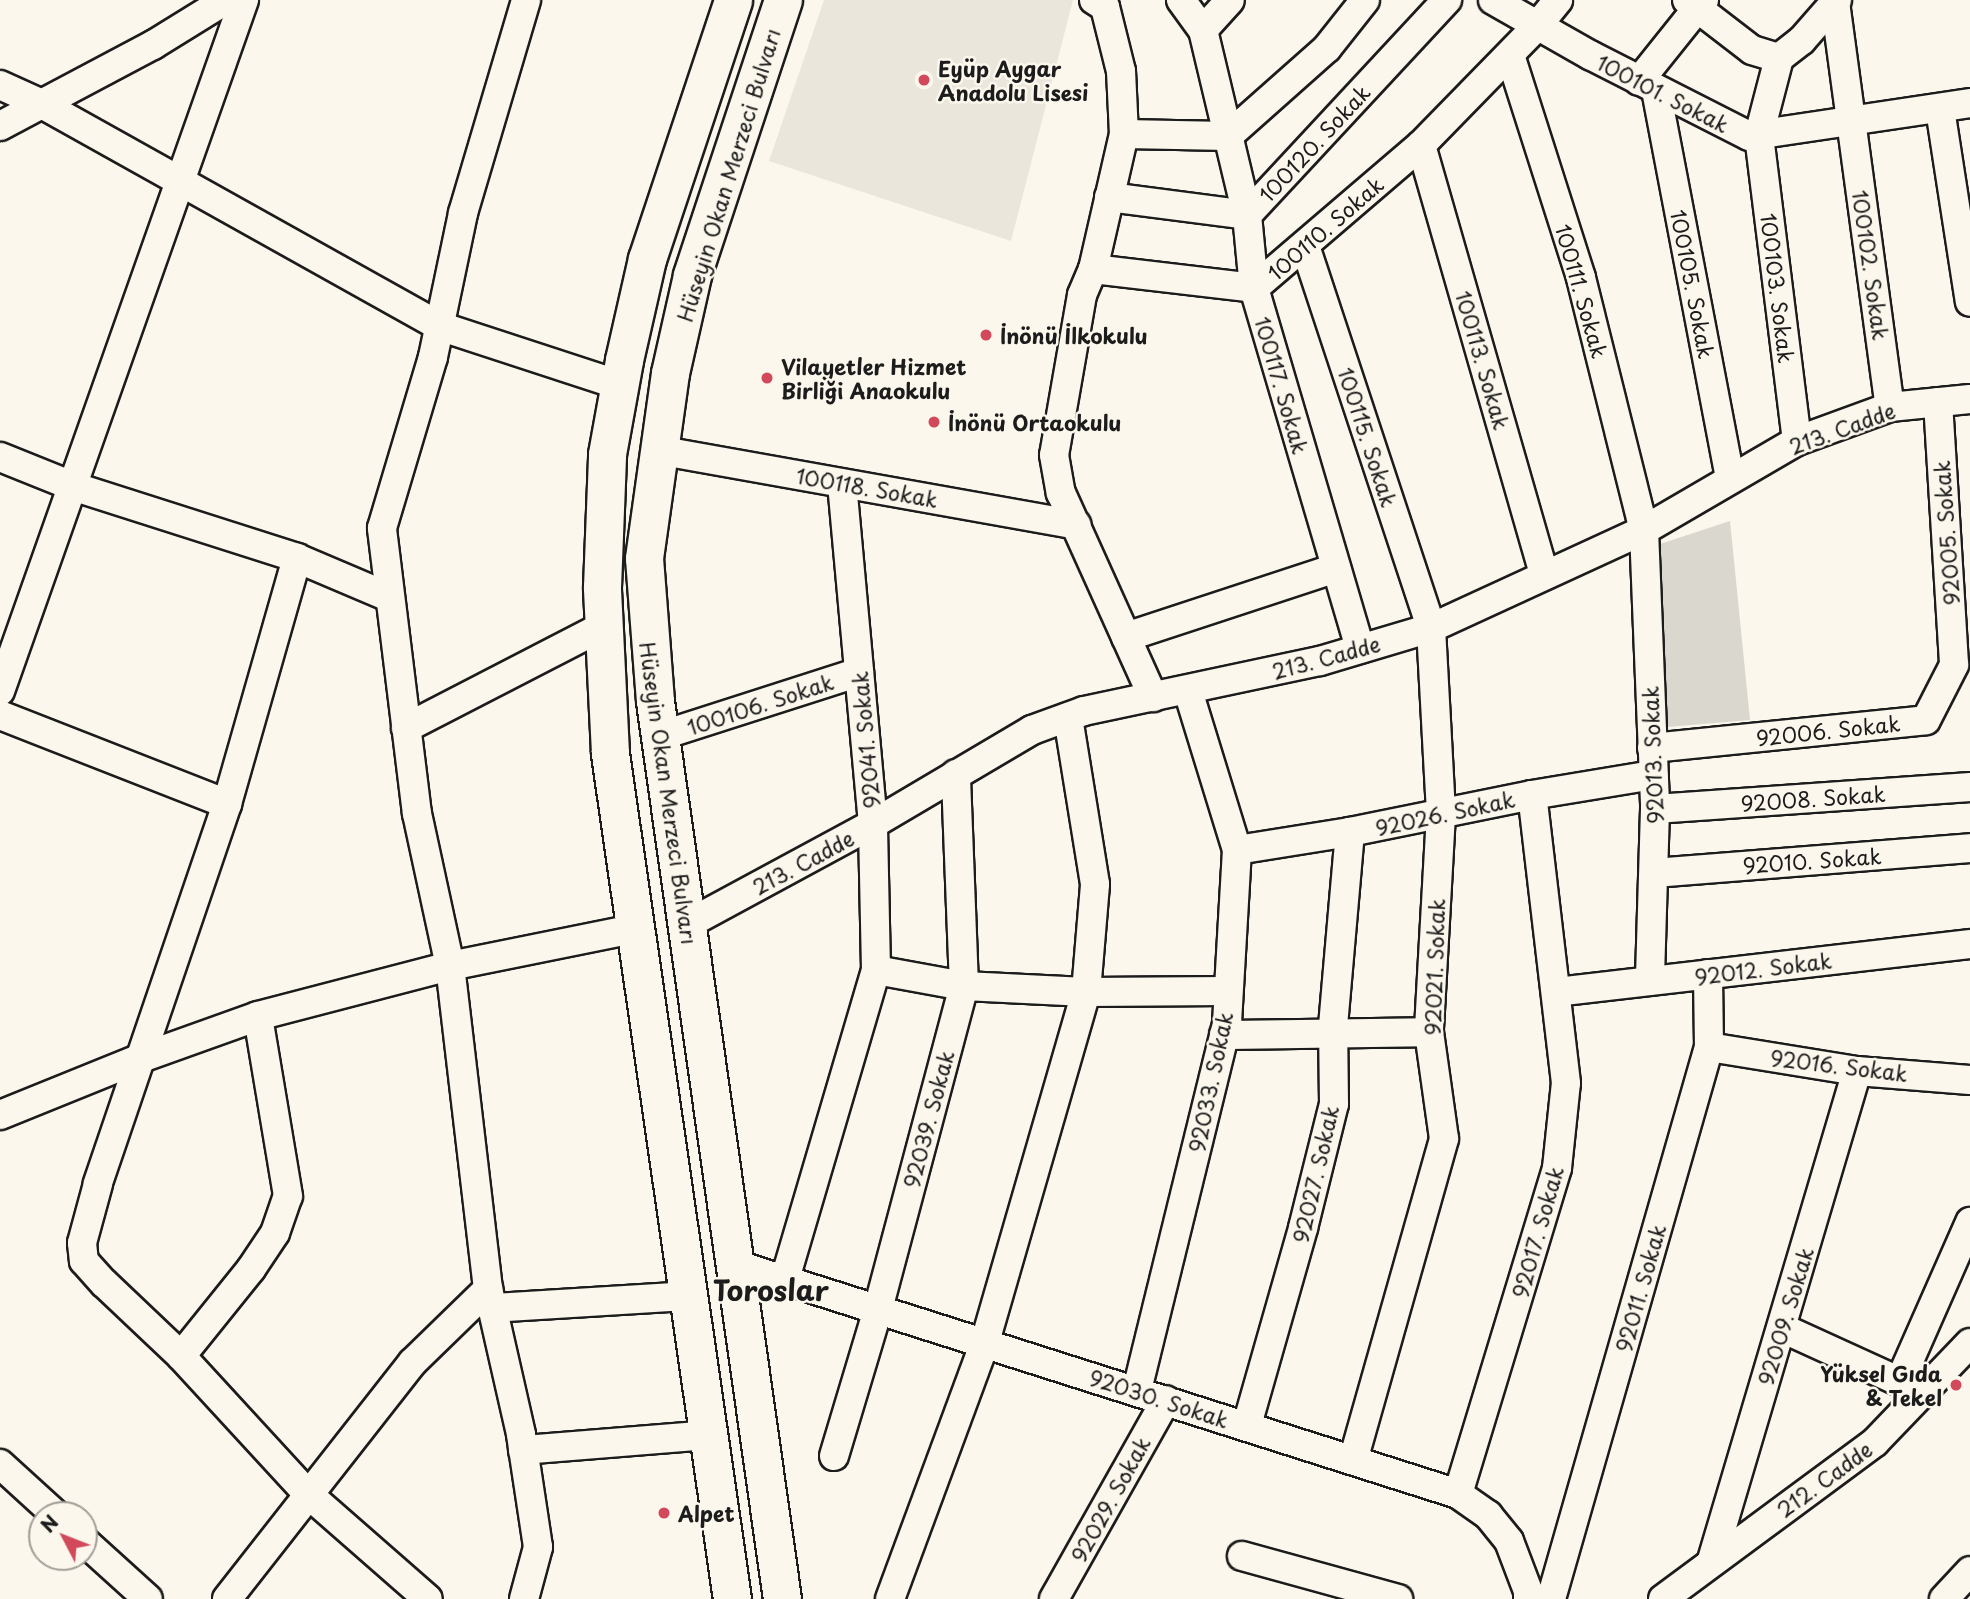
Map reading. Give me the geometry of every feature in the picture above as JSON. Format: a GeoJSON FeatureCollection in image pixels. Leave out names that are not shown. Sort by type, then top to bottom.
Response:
{"type":"FeatureCollection","features":[{"type":"Feature","properties":{"kind":"main road","name":"Hüseyin Okan Merzeci Bulvarı"},"geometry":{"type":"LineString","coordinates":[[732,1599],[610,753],[602,587],[607,454],[647,259],[733,0]]}},
{"type":"Feature","properties":{"kind":"main road","name":"Hüseyin Okan Merzeci Bulvarı"},"geometry":{"type":"LineString","coordinates":[[782,1599],[660,736],[647,624],[644,558],[657,450],[670,373],[692,275],[783,0]]}},
{"type":"Feature","properties":{"kind":"street"},"geometry":{"type":"LineString","coordinates":[[0,126],[153,45],[226,0]]}},
{"type":"Feature","properties":{"kind":"street"},"geometry":{"type":"LineString","coordinates":[[0,691],[244,0]]}},
{"type":"Feature","properties":{"kind":"street"},"geometry":{"type":"LineString","coordinates":[[524,1599],[538,1547],[523,1450],[490,1298],[450,967],[417,814],[382,528],[439,326],[463,213],[526,0]]}},
{"type":"Feature","properties":{"kind":"street"},"geometry":{"type":"LineString","coordinates":[[1094,0],[1105,7],[1121,71],[1124,134],[1093,268],[1082,295],[1054,455],[1056,478],[1153,697]]}},
{"type":"Feature","properties":{"kind":"street","name":"100117. Sokak"},"geometry":{"type":"LineString","coordinates":[[1181,0],[1203,30],[1247,215],[1254,288],[1360,649]]}},
{"type":"Feature","properties":{"kind":"street"},"geometry":{"type":"LineString","coordinates":[[1203,30],[1230,0]]}},
{"type":"Feature","properties":{"kind":"street"},"geometry":{"type":"LineString","coordinates":[[1124,134],[1228,136],[1327,48],[1365,0]]}},
{"type":"Feature","properties":{"kind":"street","name":"100120. Sokak"},"geometry":{"type":"LineString","coordinates":[[1109,197],[1247,215],[1447,0]]}},
{"type":"Feature","properties":{"kind":"street","name":"100101. Sokak"},"geometry":{"type":"LineString","coordinates":[[1493,0],[1648,85],[1749,136],[1970,103]]}},
{"type":"Feature","properties":{"kind":"street","name":"100110. Sokak"},"geometry":{"type":"LineString","coordinates":[[1093,268],[1254,288],[1421,145],[1538,26],[1558,0]]}},
{"type":"Feature","properties":{"kind":"street"},"geometry":{"type":"LineString","coordinates":[[1759,135],[1779,58],[1802,40],[1836,1]]}},
{"type":"Feature","properties":{"kind":"street","name":"100102. Sokak"},"geometry":{"type":"LineString","coordinates":[[1836,1],[1890,407]]}},
{"type":"Feature","properties":{"kind":"street"},"geometry":{"type":"LineString","coordinates":[[1648,85],[1696,3],[1752,50],[1779,58]]}},
{"type":"Feature","properties":{"kind":"street","name":"100111. Sokak"},"geometry":{"type":"LineString","coordinates":[[1510,55],[1581,278],[1644,530]]}},
{"type":"Feature","properties":{"kind":"street"},"geometry":{"type":"LineString","coordinates":[[0,85],[42,104],[439,326],[620,385]]}},
{"type":"Feature","properties":{"kind":"street","name":"100105. Sokak"},"geometry":{"type":"LineString","coordinates":[[1648,85],[1730,478]]}},
{"type":"Feature","properties":{"kind":"street"},"geometry":{"type":"LineString","coordinates":[[1940,109],[1970,302]]}},
{"type":"Feature","properties":{"kind":"street","name":"100103. Sokak"},"geometry":{"type":"LineString","coordinates":[[1759,135],[1797,441]]}},
{"type":"Feature","properties":{"kind":"street","name":"100113. Sokak"},"geometry":{"type":"LineString","coordinates":[[1421,145],[1544,575]]}},
{"type":"Feature","properties":{"kind":"street","name":"100115. Sokak"},"geometry":{"type":"LineString","coordinates":[[1305,246],[1431,628]]}},
{"type":"Feature","properties":{"kind":"street","name":"213. Cadde"},"geometry":{"type":"LineString","coordinates":[[686,925],[873,824],[1032,730],[1068,717],[1360,649],[1431,628],[1644,530],[1797,441],[1890,407],[1970,399]]}},
{"type":"Feature","properties":{"kind":"street","name":"92005. Sokak"},"geometry":{"type":"LineString","coordinates":[[1938,402],[1959,552],[1962,664]]}},
{"type":"Feature","properties":{"kind":"street","name":"100118. Sokak"},"geometry":{"type":"LineString","coordinates":[[657,450],[1076,525]]}},
{"type":"Feature","properties":{"kind":"street"},"geometry":{"type":"LineString","coordinates":[[0,457],[72,486],[297,558],[389,597]]}},
{"type":"Feature","properties":{"kind":"street","name":"92041. Sokak"},"geometry":{"type":"LineString","coordinates":[[785,1279],[876,970],[873,824],[842,483]]}},
{"type":"Feature","properties":{"kind":"street","name":"92013. Sokak"},"geometry":{"type":"LineString","coordinates":[[1644,530],[1655,809],[1650,981]]}},
{"type":"Feature","properties":{"kind":"street"},"geometry":{"type":"LineString","coordinates":[[297,558],[227,804],[82,1243],[85,1261],[181,1356],[308,1494],[428,1599]]}},
{"type":"Feature","properties":{"kind":"street"},"geometry":{"type":"LineString","coordinates":[[1126,637],[1336,568]]}},
{"type":"Feature","properties":{"kind":"street"},"geometry":{"type":"LineString","coordinates":[[406,728],[604,626]]}},
{"type":"Feature","properties":{"kind":"street","name":"92021. Sokak"},"geometry":{"type":"LineString","coordinates":[[1353,1460],[1444,1139],[1429,1032],[1441,814],[1431,628]]}},
{"type":"Feature","properties":{"kind":"street","name":"92006. Sokak"},"geometry":{"type":"LineString","coordinates":[[1653,761],[1926,720],[1962,664]]}},
{"type":"Feature","properties":{"kind":"street","name":"100106. Sokak"},"geometry":{"type":"LineString","coordinates":[[660,736],[859,672]]}},
{"type":"Feature","properties":{"kind":"street","name":"92033. Sokak"},"geometry":{"type":"LineString","coordinates":[[1137,1390],[1224,1035],[1237,850],[1188,691]]}},
{"type":"Feature","properties":{"kind":"street"},"geometry":{"type":"LineString","coordinates":[[0,715],[227,804]]}},
{"type":"Feature","properties":{"kind":"street"},"geometry":{"type":"LineString","coordinates":[[890,1599],[985,1342],[1086,992],[1095,884],[1068,717]]}},
{"type":"Feature","properties":{"kind":"street","name":"92026. Sokak"},"geometry":{"type":"LineString","coordinates":[[1237,850],[1350,832],[1531,795],[1653,761]]}},
{"type":"Feature","properties":{"kind":"street","name":"92039. Sokak"},"geometry":{"type":"LineString","coordinates":[[834,1456],[878,1308],[964,986],[957,774]]}},
{"type":"Feature","properties":{"kind":"street","name":"92008. Sokak"},"geometry":{"type":"LineString","coordinates":[[1655,809],[1970,787]]}},
{"type":"Feature","properties":{"kind":"street","name":"92017. Sokak"},"geometry":{"type":"LineString","coordinates":[[1458,1494],[1557,1168],[1566,1083],[1531,795]]}},
{"type":"Feature","properties":{"kind":"street","name":"92027. Sokak"},"geometry":{"type":"LineString","coordinates":[[1247,1425],[1303,1228],[1334,1104],[1333,1034],[1350,832]]}},
{"type":"Feature","properties":{"kind":"street","name":"92010. Sokak"},"geometry":{"type":"LineString","coordinates":[[1654,873],[1970,848]]}},
{"type":"Feature","properties":{"kind":"street"},"geometry":{"type":"LineString","coordinates":[[0,1115],[141,1058],[258,1016],[450,967],[634,929]]}},
{"type":"Feature","properties":{"kind":"street","name":"92012. Sokak"},"geometry":{"type":"LineString","coordinates":[[1556,992],[1970,944]]}},
{"type":"Feature","properties":{"kind":"street"},"geometry":{"type":"LineString","coordinates":[[876,970],[964,986],[1086,992],[1227,991]]}},
{"type":"Feature","properties":{"kind":"street","name":"92011. Sokak"},"geometry":{"type":"LineString","coordinates":[[1551,1599],[1709,1047],[1708,974]]}},
{"type":"Feature","properties":{"kind":"street"},"geometry":{"type":"LineString","coordinates":[[181,1356],[251,1269],[275,1233],[288,1196],[258,1016]]}},
{"type":"Feature","properties":{"kind":"street"},"geometry":{"type":"LineString","coordinates":[[1224,1035],[1429,1032]]}},
{"type":"Feature","properties":{"kind":"street","name":"92016. Sokak"},"geometry":{"type":"LineString","coordinates":[[1709,1047],[1857,1071],[1970,1080]]}},
{"type":"Feature","properties":{"kind":"street","name":"92009. Sokak"},"geometry":{"type":"LineString","coordinates":[[1712,1560],[1857,1071]]}},
{"type":"Feature","properties":{"kind":"street"},"geometry":{"type":"LineString","coordinates":[[1782,1328],[1912,1387],[1970,1222]]}},
{"type":"Feature","properties":{"kind":"street","name":"92030. Sokak"},"geometry":{"type":"LineString","coordinates":[[734,1264],[1458,1494],[1488,1515],[1509,1541],[1528,1591],[1528,1599]]}},
{"type":"Feature","properties":{"kind":"street"},"geometry":{"type":"LineString","coordinates":[[227,1599],[414,1362],[490,1298],[689,1296]]}},
{"type":"Feature","properties":{"kind":"street","name":"212. Cadde"},"geometry":{"type":"LineString","coordinates":[[1663,1599],[1712,1560],[1875,1442],[1912,1387],[1970,1343]]}},
{"type":"Feature","properties":{"kind":"street","name":"92029. Sokak"},"geometry":{"type":"LineString","coordinates":[[1054,1599],[1166,1400]]}},
{"type":"Feature","properties":{"kind":"street"},"geometry":{"type":"LineString","coordinates":[[523,1450],[709,1435]]}},
{"type":"Feature","properties":{"kind":"street"},"geometry":{"type":"LineString","coordinates":[[0,1464],[41,1501]]}},
{"type":"Feature","properties":{"kind":"street"},"geometry":{"type":"LineString","coordinates":[[98,1554],[148,1599]]}},
{"type":"Feature","properties":{"kind":"street"},"geometry":{"type":"LineString","coordinates":[[1242,1556],[1398,1599]]}},
{"type":"Feature","properties":{"kind":"street"},"geometry":{"type":"LineString","coordinates":[[1944,1599],[1970,1571]]}},
{"type":"Feature","properties":{"kind":"shaded area","name":"Eyüp Aygar Anadolu Lisesi"},"geometry":{"type":"Polygon","coordinates":[[[824,0],[1073,0],[1011,241],[769,161],[824,0]]]}},
{"type":"Feature","properties":{"kind":"shaded area"},"geometry":{"type":"Polygon","coordinates":[[[1730,521],[1750,720],[1668,727],[1657,545],[1730,521]]]}},
{"type":"Feature","properties":{"kind":"place","name":"Eyüp Aygar Anadolu Lisesi"},"geometry":{"type":"Point","coordinates":[924,80]}},
{"type":"Feature","properties":{"kind":"place","name":"İnönü İlkokulu"},"geometry":{"type":"Point","coordinates":[986,335]}},
{"type":"Feature","properties":{"kind":"place","name":"Vilayetler Hizmet Birliği Anaokulu"},"geometry":{"type":"Point","coordinates":[767,378]}},
{"type":"Feature","properties":{"kind":"place","name":"İnönü Ortaokulu"},"geometry":{"type":"Point","coordinates":[934,422]}},
{"type":"Feature","properties":{"kind":"place","name":"Yüksel Gıda & Tekel"},"geometry":{"type":"Point","coordinates":[1956,1385]}},
{"type":"Feature","properties":{"kind":"place","name":"Alpet"},"geometry":{"type":"Point","coordinates":[664,1513]}},
{"type":"Feature","properties":{"kind":"district","name":"Toroslar"},"geometry":{"type":"Point","coordinates":[771,1290]}}]}
